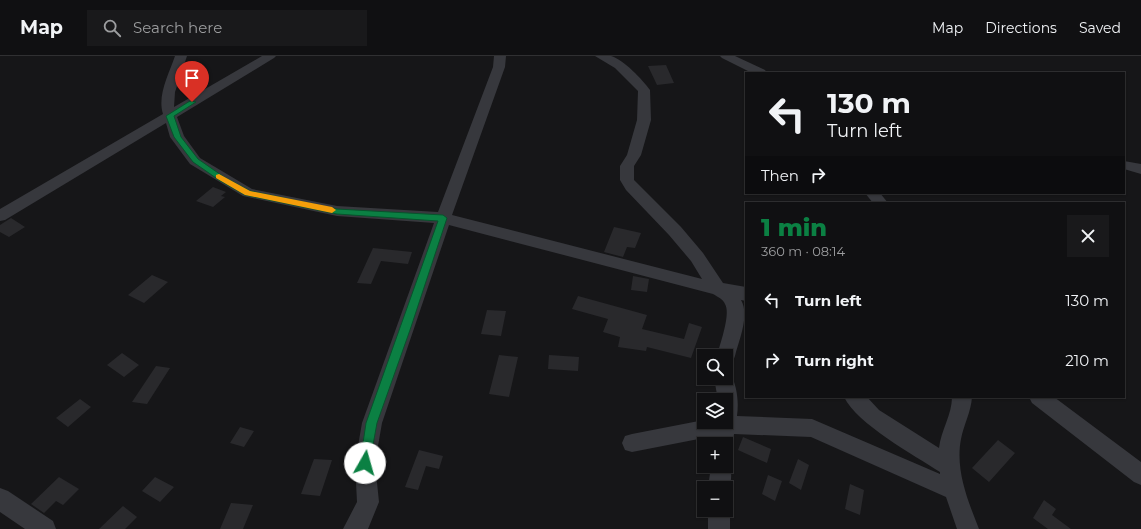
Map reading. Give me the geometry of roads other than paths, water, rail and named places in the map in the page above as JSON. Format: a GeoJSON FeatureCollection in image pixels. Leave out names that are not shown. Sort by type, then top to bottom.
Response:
{"type":"FeatureCollection","features":[{"type":"Feature","properties":{"kind":"street"},"geometry":{"type":"LineString","coordinates":[[181,56],[169,92],[167,106],[177,137],[195,161],[248,193],[337,211],[443,218],[718,289],[745,294]]}},
{"type":"Feature","properties":{"kind":"street"},"geometry":{"type":"LineString","coordinates":[[0,216],[270,56]]}},
{"type":"Feature","properties":{"kind":"street"},"geometry":{"type":"LineString","coordinates":[[354,529],[361,520],[368,502],[365,463],[372,423],[406,330],[443,218],[499,66],[500,56]]}},
{"type":"Feature","properties":{"kind":"street"},"geometry":{"type":"LineString","coordinates":[[600,56],[620,65],[644,90],[644,120],[634,155],[627,166],[627,180],[631,187],[675,231],[697,257],[718,289],[730,295],[741,317],[729,349]]}},
{"type":"Feature","properties":{"kind":"street"},"geometry":{"type":"LineString","coordinates":[[726,56],[759,72]]}},
{"type":"Feature","properties":{"kind":"street"},"geometry":{"type":"LineString","coordinates":[[1125,165],[1141,169]]}},
{"type":"Feature","properties":{"kind":"street"},"geometry":{"type":"LineString","coordinates":[[873,194],[880,202]]}},
{"type":"Feature","properties":{"kind":"street"},"geometry":{"type":"LineString","coordinates":[[725,385],[728,398],[725,434]]}},
{"type":"Feature","properties":{"kind":"street"},"geometry":{"type":"LineString","coordinates":[[855,398],[872,416],[950,466]]}},
{"type":"Feature","properties":{"kind":"street"},"geometry":{"type":"LineString","coordinates":[[962,398],[962,405],[950,441],[950,466],[953,490],[968,529]]}},
{"type":"Feature","properties":{"kind":"street"},"geometry":{"type":"LineString","coordinates":[[1040,398],[1141,475]]}},
{"type":"Feature","properties":{"kind":"street"},"geometry":{"type":"LineString","coordinates":[[632,442],[812,428],[953,490]]}},
{"type":"Feature","properties":{"kind":"street"},"geometry":{"type":"LineString","coordinates":[[0,499],[45,529]]}},
{"type":"Feature","properties":{"kind":"street"},"geometry":{"type":"LineString","coordinates":[[719,517],[719,529]]}}]}
